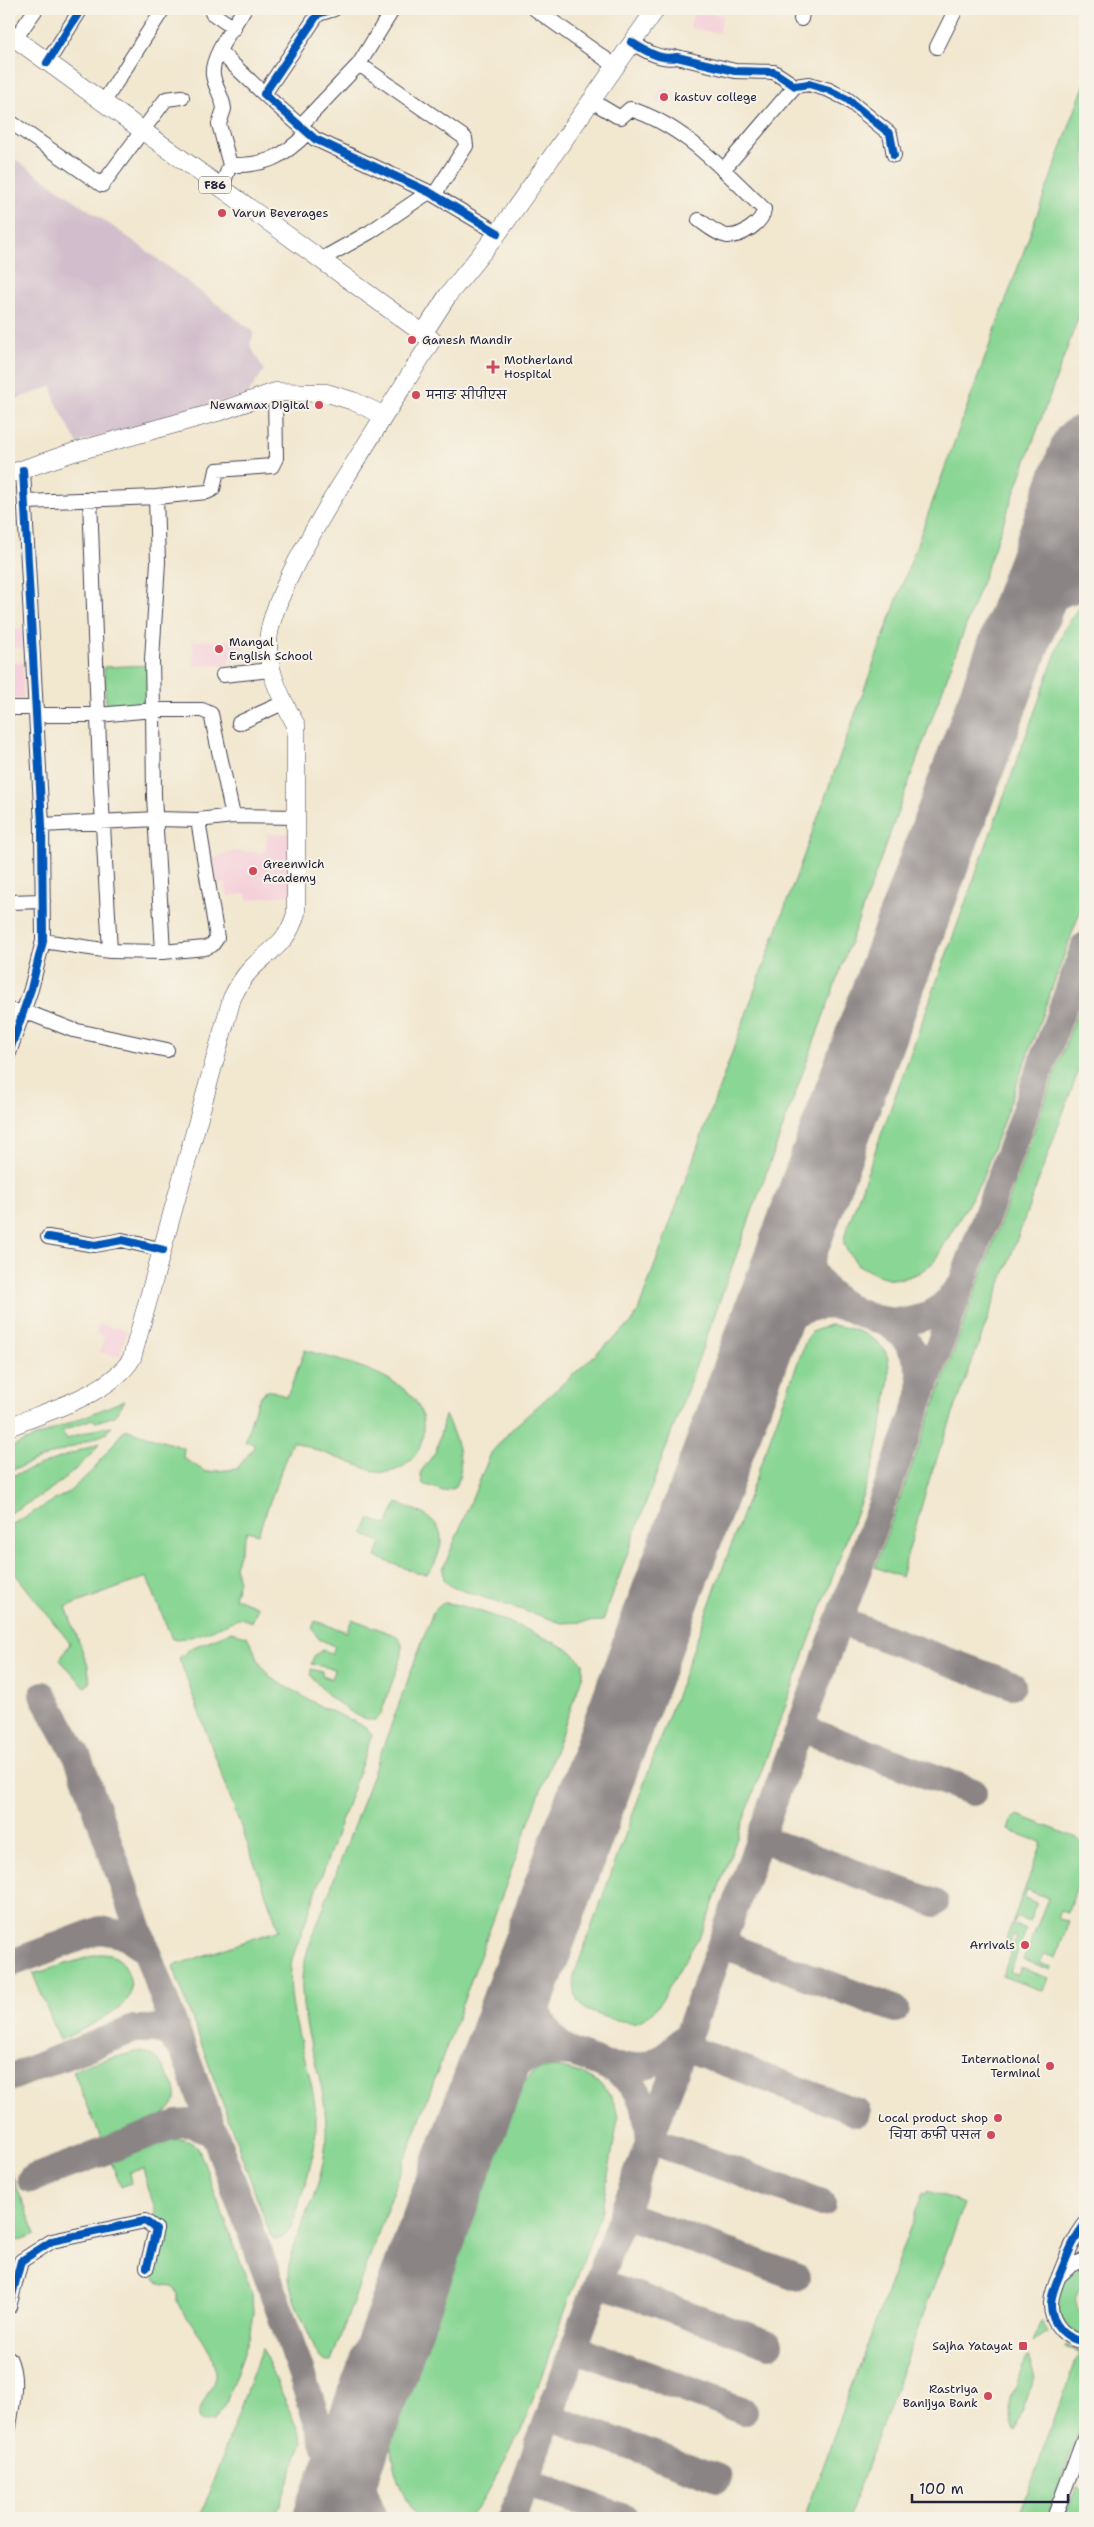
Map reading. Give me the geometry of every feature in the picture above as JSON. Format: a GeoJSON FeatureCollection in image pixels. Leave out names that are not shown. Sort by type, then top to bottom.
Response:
{"type":"FeatureCollection","features":[{"type":"Feature","properties":{"kind":"main road"},"geometry":{"type":"LineString","coordinates":[[9,1428],[107,1384],[125,1369],[137,1343],[232,998],[250,969],[282,943],[292,929],[296,913],[296,725],[283,703],[271,670],[270,629],[296,563],[383,415],[432,340],[423,334],[448,295],[498,232],[614,65],[656,9]]}},
{"type":"Feature","properties":{"kind":"main road","name":"F86"},"geometry":{"type":"LineString","coordinates":[[12,37],[423,334]]}},
{"type":"Feature","properties":{"kind":"main road"},"geometry":{"type":"LineString","coordinates":[[16,472],[74,452],[222,411],[275,392],[307,391],[340,396],[383,415]]}},
{"type":"Feature","properties":{"kind":"street"},"geometry":{"type":"LineString","coordinates":[[12,37],[36,9]]}},
{"type":"Feature","properties":{"kind":"street"},"geometry":{"type":"LineString","coordinates":[[47,63],[81,9]]}},
{"type":"Feature","properties":{"kind":"street"},"geometry":{"type":"LineString","coordinates":[[103,103],[163,9]]}},
{"type":"Feature","properties":{"kind":"street"},"geometry":{"type":"LineString","coordinates":[[221,189],[230,164],[219,124],[224,104],[215,86],[212,73],[214,62],[244,9]]}},
{"type":"Feature","properties":{"kind":"street"},"geometry":{"type":"LineString","coordinates":[[264,94],[318,11],[334,9]]}},
{"type":"Feature","properties":{"kind":"street"},"geometry":{"type":"LineString","coordinates":[[230,164],[245,165],[282,156],[291,150],[305,128],[359,64],[393,9]]}},
{"type":"Feature","properties":{"kind":"street"},"geometry":{"type":"LineString","coordinates":[[535,9],[553,14],[614,65]]}},
{"type":"Feature","properties":{"kind":"street"},"geometry":{"type":"LineString","coordinates":[[937,47],[956,9]]}},
{"type":"Feature","properties":{"kind":"street"},"geometry":{"type":"LineString","coordinates":[[212,13],[234,28]]}},
{"type":"Feature","properties":{"kind":"street"},"geometry":{"type":"LineString","coordinates":[[631,42],[665,57],[677,57],[735,71],[774,72],[795,86]]}},
{"type":"Feature","properties":{"kind":"street"},"geometry":{"type":"LineString","coordinates":[[220,52],[315,139],[431,194],[498,232]]}},
{"type":"Feature","properties":{"kind":"street"},"geometry":{"type":"LineString","coordinates":[[320,260],[431,194],[466,146],[466,138],[359,64]]}},
{"type":"Feature","properties":{"kind":"street"},"geometry":{"type":"LineString","coordinates":[[723,170],[795,86],[808,84],[829,90],[847,99],[890,134],[894,155]]}},
{"type":"Feature","properties":{"kind":"street"},"geometry":{"type":"LineString","coordinates":[[9,121],[102,186],[166,99],[182,97]]}},
{"type":"Feature","properties":{"kind":"street"},"geometry":{"type":"LineString","coordinates":[[590,100],[617,116],[621,117],[630,109],[648,114],[678,131],[764,209],[764,214],[755,225],[739,234],[728,236],[714,230],[699,220]]}},
{"type":"Feature","properties":{"kind":"street"},"geometry":{"type":"LineString","coordinates":[[26,502],[156,497],[207,492],[213,489],[217,470],[272,466],[276,458],[275,392]]}},
{"type":"Feature","properties":{"kind":"street"},"geometry":{"type":"LineString","coordinates":[[9,1053],[24,1011],[43,940],[42,825],[26,502],[16,472]]}},
{"type":"Feature","properties":{"kind":"street"},"geometry":{"type":"LineString","coordinates":[[156,497],[158,562],[153,710],[156,819],[163,952]]}},
{"type":"Feature","properties":{"kind":"street"},"geometry":{"type":"LineString","coordinates":[[90,499],[98,714],[110,951]]}},
{"type":"Feature","properties":{"kind":"street"},"geometry":{"type":"LineString","coordinates":[[223,675],[271,670]]}},
{"type":"Feature","properties":{"kind":"street"},"geometry":{"type":"LineString","coordinates":[[239,723],[283,703]]}},
{"type":"Feature","properties":{"kind":"street"},"geometry":{"type":"LineString","coordinates":[[9,708],[30,708],[37,710],[42,716],[153,710],[202,710],[211,714],[234,816]]}},
{"type":"Feature","properties":{"kind":"street"},"geometry":{"type":"LineString","coordinates":[[42,825],[156,819],[198,820],[234,816],[297,817]]}},
{"type":"Feature","properties":{"kind":"street"},"geometry":{"type":"LineString","coordinates":[[43,940],[110,951],[163,952],[205,948],[212,945],[217,938],[198,820]]}},
{"type":"Feature","properties":{"kind":"street"},"geometry":{"type":"LineString","coordinates":[[9,902],[43,901]]}},
{"type":"Feature","properties":{"kind":"street"},"geometry":{"type":"LineString","coordinates":[[9,1011],[24,1011],[73,1030],[167,1050]]}},
{"type":"Feature","properties":{"kind":"street"},"geometry":{"type":"LineString","coordinates":[[48,1237],[95,1245],[122,1240],[163,1250]]}},
{"type":"Feature","properties":{"kind":"street"},"geometry":{"type":"LineString","coordinates":[[9,2307],[20,2261],[52,2241],[145,2221],[156,2229],[147,2267]]}},
{"type":"Feature","properties":{"kind":"street"},"geometry":{"type":"LineString","coordinates":[[1084,2343],[1064,2333],[1053,2317],[1051,2295],[1074,2238],[1085,2224]]}},
{"type":"Feature","properties":{"kind":"street"},"geometry":{"type":"LineString","coordinates":[[1058,2277],[1071,2265],[1085,2260]]}},
{"type":"Feature","properties":{"kind":"street"},"geometry":{"type":"LineString","coordinates":[[9,2358],[13,2366],[14,2390],[9,2427]]}},
{"type":"Feature","properties":{"kind":"street"},"geometry":{"type":"LineString","coordinates":[[1054,2518],[1085,2435]]}},
{"type":"Feature","properties":{"kind":"shaded area"},"geometry":{"type":"Polygon","coordinates":[[[694,9],[723,15],[719,33],[690,28],[694,9]]]}},
{"type":"Feature","properties":{"kind":"shaded area","name":"kastuv college"},"geometry":{"type":"Polygon","coordinates":[[[662,87],[675,94],[667,107],[654,100],[662,87]]]}},
{"type":"Feature","properties":{"kind":"shaded area"},"geometry":{"type":"Polygon","coordinates":[[[9,155],[135,242],[254,332],[250,345],[264,370],[247,395],[77,443],[55,400],[52,386],[9,402],[9,155]]]}},
{"type":"Feature","properties":{"kind":"shaded area"},"geometry":{"type":"Polygon","coordinates":[[[9,629],[22,629],[23,648],[9,649],[9,629]]]}},
{"type":"Feature","properties":{"kind":"shaded area","name":"Mangal English School"},"geometry":{"type":"Polygon","coordinates":[[[244,640],[244,658],[229,658],[229,665],[194,666],[193,641],[244,640]]]}},
{"type":"Feature","properties":{"kind":"shaded area"},"geometry":{"type":"Polygon","coordinates":[[[23,662],[23,699],[9,700],[9,663],[23,662]]]}},
{"type":"Feature","properties":{"kind":"shaded area","name":"Greenwich Academy"},"geometry":{"type":"Polygon","coordinates":[[[292,833],[292,894],[248,900],[245,893],[228,897],[225,883],[217,884],[212,859],[235,851],[265,853],[267,834],[292,833]]]}},
{"type":"Feature","properties":{"kind":"shaded area"},"geometry":{"type":"Polygon","coordinates":[[[99,1323],[127,1331],[119,1357],[100,1352],[104,1337],[96,1334],[99,1323]]]}},
{"type":"Feature","properties":{"kind":"green space"},"geometry":{"type":"Polygon","coordinates":[[[1085,83],[1085,299],[603,1621],[562,1623],[452,1587],[444,1580],[443,1569],[491,1453],[512,1429],[632,1322],[638,1311],[1085,83]]]}},
{"type":"Feature","properties":{"kind":"green space"},"geometry":{"type":"Polygon","coordinates":[[[1085,607],[1085,898],[981,1182],[934,1262],[919,1273],[904,1278],[891,1279],[875,1274],[858,1265],[844,1245],[845,1234],[1065,628],[1077,610],[1085,607]]]}},
{"type":"Feature","properties":{"kind":"green space"},"geometry":{"type":"Polygon","coordinates":[[[150,665],[147,705],[112,709],[106,702],[104,667],[150,665]]]}},
{"type":"Feature","properties":{"kind":"green space"},"geometry":{"type":"Polygon","coordinates":[[[1085,991],[1085,1053],[930,1477],[901,1577],[875,1567],[1085,991]]]}},
{"type":"Feature","properties":{"kind":"green space"},"geometry":{"type":"Polygon","coordinates":[[[829,1325],[845,1327],[869,1336],[882,1347],[889,1362],[888,1390],[874,1464],[704,1928],[660,2003],[650,2014],[636,2022],[601,2016],[580,2005],[575,1993],[574,1975],[806,1340],[812,1332],[829,1325]]]}},
{"type":"Feature","properties":{"kind":"green space"},"geometry":{"type":"Polygon","coordinates":[[[305,1350],[361,1367],[380,1375],[398,1385],[412,1397],[421,1411],[423,1429],[423,1436],[416,1454],[408,1463],[398,1469],[388,1472],[376,1472],[292,1441],[258,1534],[247,1531],[235,1566],[239,1581],[234,1597],[258,1607],[252,1622],[240,1618],[198,1635],[172,1639],[147,1577],[66,1607],[88,1666],[90,1683],[85,1687],[60,1660],[70,1643],[12,1570],[9,1570],[9,1526],[69,1492],[92,1471],[125,1429],[184,1448],[183,1458],[206,1472],[237,1469],[254,1447],[253,1442],[245,1442],[260,1398],[268,1391],[287,1397],[305,1350]]]}},
{"type":"Feature","properties":{"kind":"green space"},"geometry":{"type":"Polygon","coordinates":[[[125,1400],[115,1416],[96,1422],[92,1419],[62,1431],[67,1439],[99,1428],[112,1426],[105,1434],[9,1471],[9,1448],[125,1400]]]}},
{"type":"Feature","properties":{"kind":"green space"},"geometry":{"type":"Polygon","coordinates":[[[445,1415],[459,1451],[460,1470],[455,1488],[443,1491],[423,1484],[420,1473],[436,1451],[445,1415]]]}},
{"type":"Feature","properties":{"kind":"green space"},"geometry":{"type":"Polygon","coordinates":[[[100,1443],[80,1465],[59,1483],[9,1513],[9,1477],[100,1443]]]}},
{"type":"Feature","properties":{"kind":"green space"},"geometry":{"type":"Polygon","coordinates":[[[397,1503],[424,1514],[437,1526],[441,1543],[435,1563],[426,1574],[417,1573],[376,1557],[381,1542],[366,1536],[364,1532],[369,1519],[387,1525],[397,1503]]]}},
{"type":"Feature","properties":{"kind":"green space"},"geometry":{"type":"Polygon","coordinates":[[[443,1603],[470,1608],[487,1614],[558,1644],[571,1651],[583,1663],[583,1675],[331,2362],[327,2362],[320,2358],[316,2351],[295,2302],[289,2278],[289,2268],[297,2237],[319,2180],[325,2153],[326,2134],[322,2090],[303,2007],[303,1970],[308,1949],[433,1612],[443,1603]]]}},
{"type":"Feature","properties":{"kind":"green space"},"geometry":{"type":"Polygon","coordinates":[[[352,1619],[397,1636],[402,1644],[402,1655],[380,1716],[376,1720],[368,1720],[340,1705],[322,1689],[311,1675],[311,1669],[322,1672],[322,1676],[332,1679],[334,1669],[311,1664],[314,1656],[322,1650],[332,1653],[335,1646],[319,1639],[312,1629],[315,1621],[347,1632],[352,1619]]]}},
{"type":"Feature","properties":{"kind":"green space"},"geometry":{"type":"Polygon","coordinates":[[[231,1632],[247,1636],[261,1665],[271,1678],[320,1706],[366,1727],[372,1735],[292,1959],[291,1997],[312,2087],[316,2131],[310,2167],[294,2219],[287,2233],[280,2239],[274,2239],[270,2234],[173,1966],[279,1930],[179,1658],[191,1648],[231,1632]]]}},
{"type":"Feature","properties":{"kind":"green space"},"geometry":{"type":"Polygon","coordinates":[[[1018,1815],[1077,1838],[1085,1847],[1085,1865],[1067,1913],[1060,1911],[1057,1918],[1069,1922],[1055,1958],[1044,1954],[1040,1963],[1052,1967],[1051,1970],[1024,1960],[1048,1898],[1027,1890],[1024,1897],[1037,1903],[1029,1922],[1016,1917],[1012,1924],[1026,1930],[1010,1972],[1018,1975],[1021,1968],[1048,1978],[1043,1991],[1002,1976],[1017,1937],[1013,1936],[1008,1949],[1003,1947],[1042,1843],[1008,1830],[1011,1821],[1018,1815]]]}},
{"type":"Feature","properties":{"kind":"green space"},"geometry":{"type":"Polygon","coordinates":[[[99,1954],[114,1956],[123,1963],[130,1982],[129,1997],[118,2009],[60,2040],[33,1974],[99,1954]]]}},
{"type":"Feature","properties":{"kind":"green space"},"geometry":{"type":"Polygon","coordinates":[[[136,2052],[149,2054],[161,2064],[174,2086],[176,2093],[175,2102],[159,2118],[103,2143],[73,2071],[92,2063],[136,2052]]]}},
{"type":"Feature","properties":{"kind":"green space"},"geometry":{"type":"Polygon","coordinates":[[[553,2067],[576,2072],[596,2081],[611,2096],[615,2107],[618,2119],[602,2209],[522,2430],[479,2506],[468,2518],[419,2518],[409,2504],[399,2484],[391,2452],[391,2444],[523,2082],[535,2071],[553,2067]]]}},
{"type":"Feature","properties":{"kind":"green space"},"geometry":{"type":"Polygon","coordinates":[[[179,2139],[188,2141],[198,2147],[252,2293],[253,2313],[249,2338],[225,2405],[214,2421],[204,2422],[200,2419],[199,2413],[214,2382],[214,2365],[211,2355],[177,2302],[177,2294],[173,2286],[162,2284],[155,2280],[153,2274],[161,2231],[143,2169],[129,2172],[131,2183],[121,2187],[109,2157],[153,2143],[179,2139]]]}},
{"type":"Feature","properties":{"kind":"green space"},"geometry":{"type":"Polygon","coordinates":[[[9,2168],[36,2234],[9,2244],[9,2168]]]}},
{"type":"Feature","properties":{"kind":"green space"},"geometry":{"type":"Polygon","coordinates":[[[928,2191],[964,2204],[848,2518],[804,2518],[923,2192],[927,2194],[928,2191]]]}},
{"type":"Feature","properties":{"kind":"green space"},"geometry":{"type":"Polygon","coordinates":[[[1085,2267],[1085,2286],[1076,2296],[1076,2305],[1085,2315],[1085,2335],[1072,2329],[1063,2321],[1058,2312],[1056,2301],[1058,2291],[1064,2281],[1073,2273],[1085,2267]]]}},
{"type":"Feature","properties":{"kind":"green space"},"geometry":{"type":"Polygon","coordinates":[[[1042,2321],[1048,2332],[1033,2342],[1042,2321]]]}},
{"type":"Feature","properties":{"kind":"green space"},"geometry":{"type":"Polygon","coordinates":[[[1066,2346],[1085,2355],[1085,2416],[1047,2518],[1017,2518],[1079,2353],[1065,2348],[1066,2346]]]}},
{"type":"Feature","properties":{"kind":"green space"},"geometry":{"type":"Polygon","coordinates":[[[262,2348],[303,2441],[275,2518],[200,2518],[262,2348]]]}},
{"type":"Feature","properties":{"kind":"green space"},"geometry":{"type":"Polygon","coordinates":[[[1028,2356],[1035,2377],[1015,2431],[1011,2423],[1010,2404],[1012,2393],[1028,2356]]]}},
{"type":"Feature","properties":{"kind":"green space"},"geometry":{"type":"Polygon","coordinates":[[[1077,2485],[1085,2492],[1085,2518],[1064,2518],[1077,2485]]]}},
{"type":"Feature","properties":{"kind":"taxiway"},"geometry":{"type":"LineString","coordinates":[[1062,515],[1071,546],[1085,569]]}},
{"type":"Feature","properties":{"kind":"taxiway"},"geometry":{"type":"LineString","coordinates":[[1019,631],[1040,608],[1055,596],[1085,587]]}},
{"type":"Feature","properties":{"kind":"taxiway"},"geometry":{"type":"LineString","coordinates":[[512,2518],[1085,946]]}},
{"type":"Feature","properties":{"kind":"taxiway"},"geometry":{"type":"LineString","coordinates":[[803,1223],[806,1254],[817,1279],[841,1303],[857,1312],[873,1318],[908,1321],[924,1317],[939,1309],[959,1288]]}},
{"type":"Feature","properties":{"kind":"taxiway"},"geometry":{"type":"LineString","coordinates":[[759,1341],[788,1317],[808,1308],[832,1305],[846,1307]]}},
{"type":"Feature","properties":{"kind":"taxiway"},"geometry":{"type":"LineString","coordinates":[[885,1321],[901,1335],[913,1351],[920,1370],[921,1391]]}},
{"type":"Feature","properties":{"kind":"taxiway"},"geometry":{"type":"LineString","coordinates":[[839,1621],[1012,1685]]}},
{"type":"Feature","properties":{"kind":"taxiway"},"geometry":{"type":"LineString","coordinates":[[43,1695],[77,1756],[146,1950]]}},
{"type":"Feature","properties":{"kind":"taxiway"},"geometry":{"type":"LineString","coordinates":[[800,1728],[973,1792]]}},
{"type":"Feature","properties":{"kind":"taxiway"},"geometry":{"type":"LineString","coordinates":[[760,1838],[935,1903]]}},
{"type":"Feature","properties":{"kind":"taxiway"},"geometry":{"type":"LineString","coordinates":[[9,1964],[100,1930],[126,1935],[146,1950],[270,2283],[340,2487]]}},
{"type":"Feature","properties":{"kind":"taxiway"},"geometry":{"type":"LineString","coordinates":[[721,1944],[895,2009]]}},
{"type":"Feature","properties":{"kind":"taxiway"},"geometry":{"type":"LineString","coordinates":[[531,1965],[536,2005],[548,2032],[567,2050],[607,2066],[628,2080],[636,2089],[641,2099],[650,2140],[822,2203]]}},
{"type":"Feature","properties":{"kind":"taxiway"},"geometry":{"type":"LineString","coordinates":[[9,2078],[134,2029],[158,2029],[169,2035],[181,2047]]}},
{"type":"Feature","properties":{"kind":"taxiway"},"geometry":{"type":"LineString","coordinates":[[610,2066],[634,2067],[653,2062],[670,2052],[686,2036]]}},
{"type":"Feature","properties":{"kind":"taxiway"},"geometry":{"type":"LineString","coordinates":[[684,2047],[857,2112]]}},
{"type":"Feature","properties":{"kind":"taxiway"},"geometry":{"type":"LineString","coordinates":[[483,2096],[501,2075],[522,2061],[533,2056],[545,2054],[558,2052],[572,2053]]}},
{"type":"Feature","properties":{"kind":"taxiway"},"geometry":{"type":"LineString","coordinates":[[31,2179],[177,2124],[189,2123],[213,2132]]}},
{"type":"Feature","properties":{"kind":"taxiway"},"geometry":{"type":"LineString","coordinates":[[623,2214],[796,2277]]}},
{"type":"Feature","properties":{"kind":"taxiway"},"geometry":{"type":"LineString","coordinates":[[598,2282],[769,2344]]}},
{"type":"Feature","properties":{"kind":"taxiway"},"geometry":{"type":"LineString","coordinates":[[574,2348],[744,2411]]}},
{"type":"Feature","properties":{"kind":"taxiway"},"geometry":{"type":"LineString","coordinates":[[549,2417],[718,2478]]}},
{"type":"Feature","properties":{"kind":"taxiway"},"geometry":{"type":"LineString","coordinates":[[357,2439],[358,2469],[373,2518]]}},
{"type":"Feature","properties":{"kind":"taxiway"},"geometry":{"type":"LineString","coordinates":[[525,2482],[624,2518]]}},
{"type":"Feature","properties":{"kind":"runway"},"geometry":{"type":"LineString","coordinates":[[328,2518],[1085,450]]}},
{"type":"Feature","properties":{"kind":"cycle path"},"geometry":{"type":"LineString","coordinates":[[47,63],[81,9]]}},
{"type":"Feature","properties":{"kind":"cycle path"},"geometry":{"type":"LineString","coordinates":[[334,9],[318,14],[264,94],[315,139],[429,192],[498,233]]}},
{"type":"Feature","properties":{"kind":"cycle path"},"geometry":{"type":"LineString","coordinates":[[631,42],[659,56],[677,57],[735,71],[774,72],[795,86],[809,84],[829,90],[847,99],[890,134],[894,155]]}},
{"type":"Feature","properties":{"kind":"cycle path"},"geometry":{"type":"LineString","coordinates":[[9,1053],[31,989],[43,941],[42,825],[23,470]]}},
{"type":"Feature","properties":{"kind":"cycle path"},"geometry":{"type":"LineString","coordinates":[[48,1237],[95,1245],[122,1240],[163,1250]]}},
{"type":"Feature","properties":{"kind":"cycle path"},"geometry":{"type":"LineString","coordinates":[[9,2307],[21,2261],[52,2241],[145,2221],[156,2229],[147,2267]]}},
{"type":"Feature","properties":{"kind":"cycle path"},"geometry":{"type":"LineString","coordinates":[[1085,2224],[1067,2256],[1051,2303],[1053,2317],[1061,2330],[1066,2335],[1085,2342]]}},
{"type":"Feature","properties":{"kind":"place","name":"kastuv college"},"geometry":{"type":"Point","coordinates":[664,97]}},
{"type":"Feature","properties":{"kind":"place","name":"Varun Beverages"},"geometry":{"type":"Point","coordinates":[222,213]}},
{"type":"Feature","properties":{"kind":"place","name":"Ganesh Mandir"},"geometry":{"type":"Point","coordinates":[412,340]}},
{"type":"Feature","properties":{"kind":"place","name":"Motherland Hospital"},"geometry":{"type":"Point","coordinates":[493,367]}},
{"type":"Feature","properties":{"kind":"place","name":"मनाङ सीपीएस"},"geometry":{"type":"Point","coordinates":[416,395]}},
{"type":"Feature","properties":{"kind":"place","name":"Newamax Digital"},"geometry":{"type":"Point","coordinates":[319,405]}},
{"type":"Feature","properties":{"kind":"place","name":"Mangal English School"},"geometry":{"type":"Point","coordinates":[219,649]}},
{"type":"Feature","properties":{"kind":"place","name":"Greenwich Academy"},"geometry":{"type":"Point","coordinates":[253,871]}},
{"type":"Feature","properties":{"kind":"place","name":"Arrivals"},"geometry":{"type":"Point","coordinates":[1025,1945]}},
{"type":"Feature","properties":{"kind":"place","name":"International Terminal"},"geometry":{"type":"Point","coordinates":[1050,2066]}},
{"type":"Feature","properties":{"kind":"place","name":"Local product shop"},"geometry":{"type":"Point","coordinates":[998,2118]}},
{"type":"Feature","properties":{"kind":"place","name":"चिया कफी पसल"},"geometry":{"type":"Point","coordinates":[991,2135]}},
{"type":"Feature","properties":{"kind":"place","name":"Sajha Yatayat"},"geometry":{"type":"Point","coordinates":[1023,2346]}},
{"type":"Feature","properties":{"kind":"place","name":"Rastriya Banijya Bank"},"geometry":{"type":"Point","coordinates":[988,2396]}}]}
